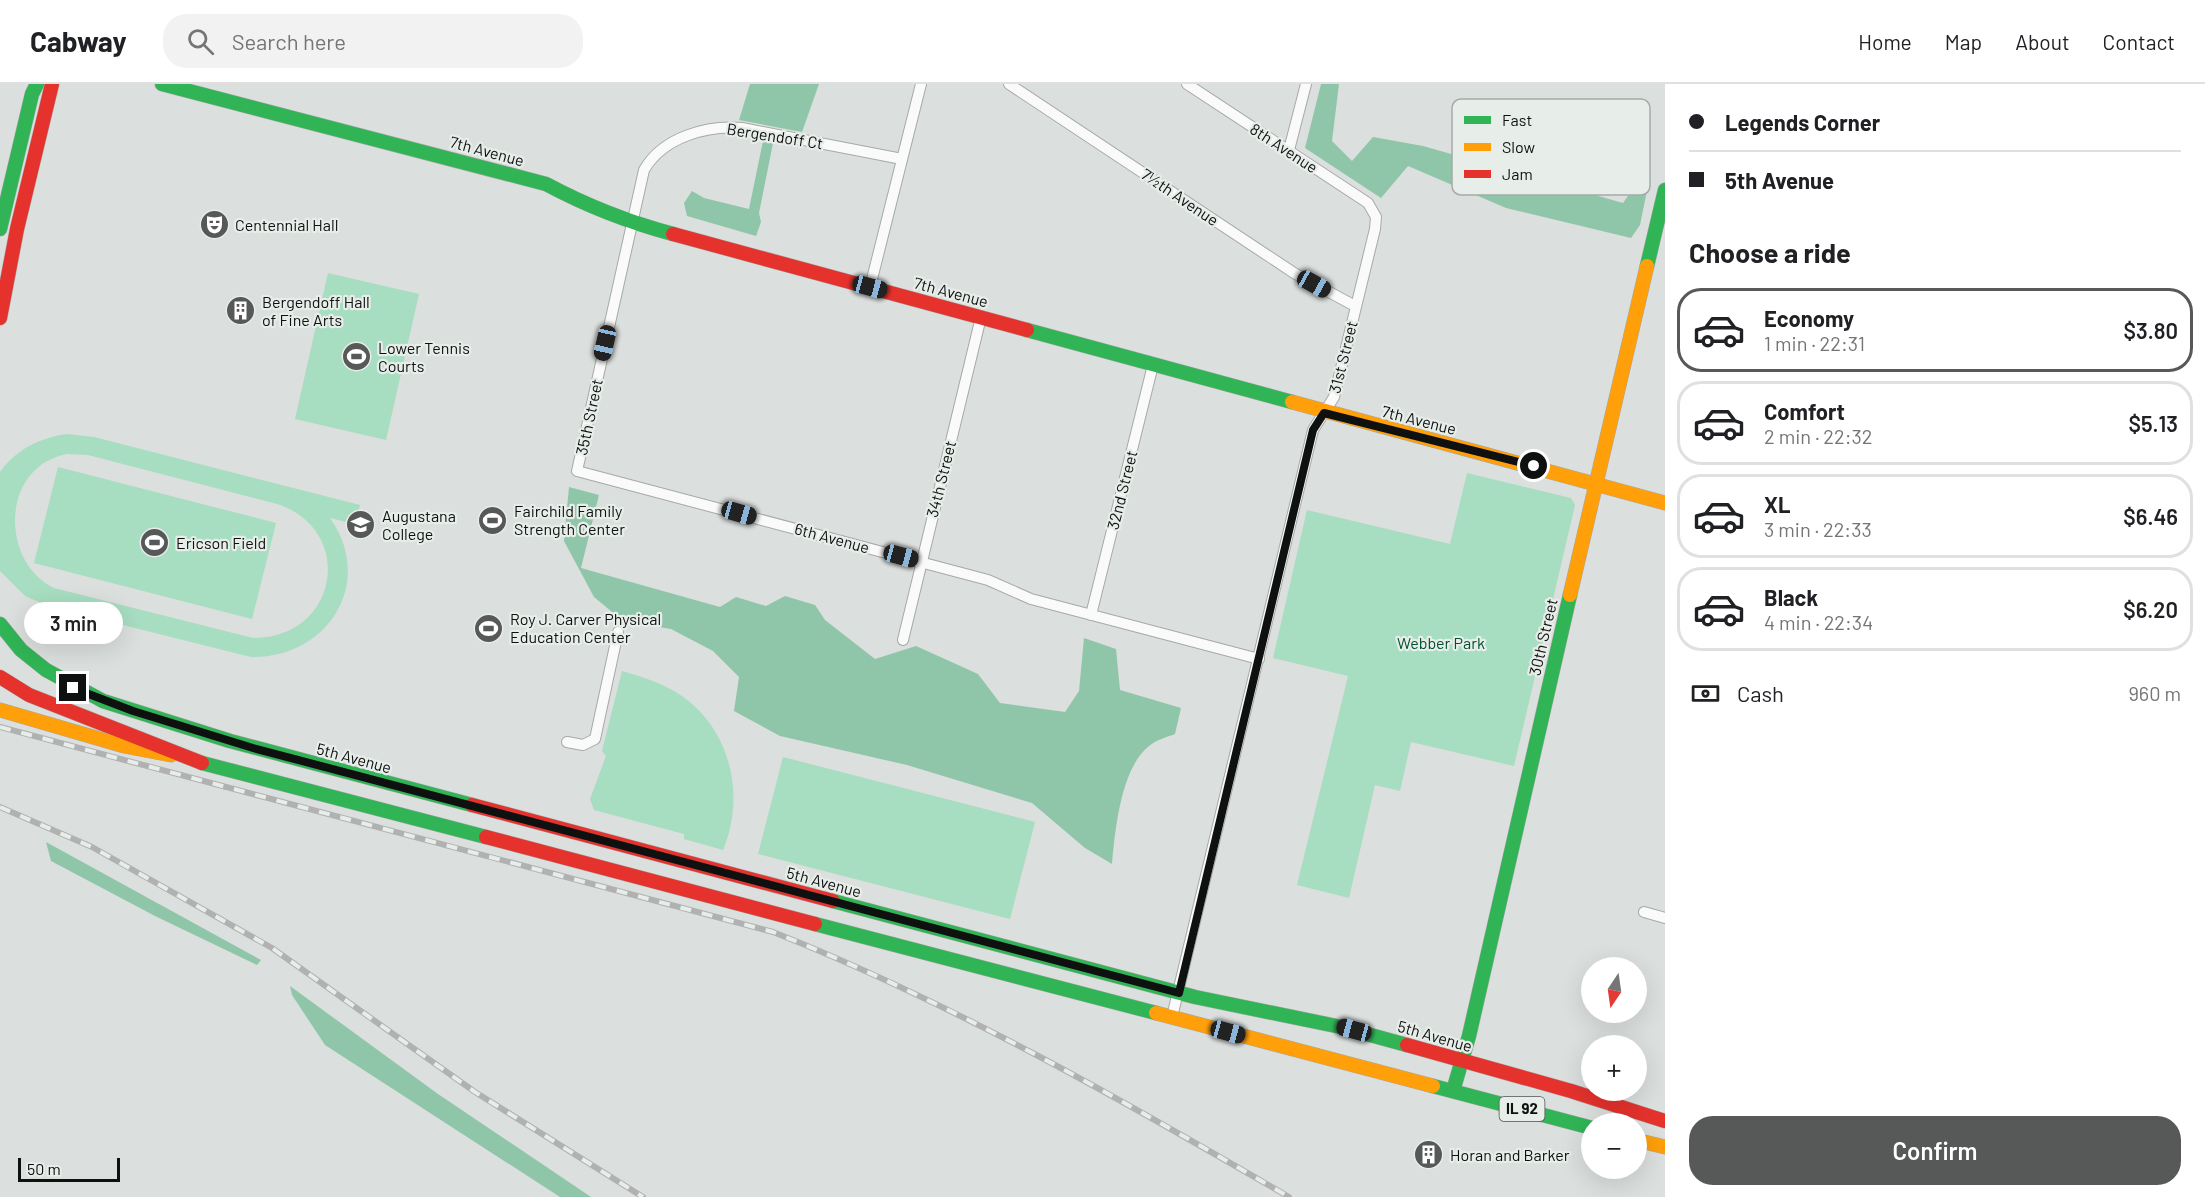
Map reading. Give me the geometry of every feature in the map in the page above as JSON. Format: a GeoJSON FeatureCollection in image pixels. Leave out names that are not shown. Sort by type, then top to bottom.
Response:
{"type":"FeatureCollection","features":[{"type":"Feature","properties":{"kind":"main road"},"geometry":{"type":"LineString","coordinates":[[0,229],[32,94],[37,84]]}},
{"type":"Feature","properties":{"kind":"main road"},"geometry":{"type":"LineString","coordinates":[[0,318],[17,229],[52,84]]}},
{"type":"Feature","properties":{"kind":"main road","name":"7th Avenue"},"geometry":{"type":"LineString","coordinates":[[162,84],[546,184],[587,206],[632,223],[1324,413],[1665,503]]}},
{"type":"Feature","properties":{"kind":"main road","name":"30th Street"},"geometry":{"type":"LineString","coordinates":[[1453,1091],[1462,1061],[1665,190]]}},
{"type":"Feature","properties":{"kind":"main road","name":"5th Avenue"},"geometry":{"type":"LineString","coordinates":[[0,624],[23,653],[62,682],[84,693],[184,727],[324,767],[1179,993],[1333,1025],[1571,1091],[1665,1121]]}},
{"type":"Feature","properties":{"kind":"main road","name":"IL 92"},"geometry":{"type":"LineString","coordinates":[[0,676],[29,695],[121,729],[189,759],[1581,1125]]}},
{"type":"Feature","properties":{"kind":"main road"},"geometry":{"type":"LineString","coordinates":[[0,710],[124,746],[189,759]]}},
{"type":"Feature","properties":{"kind":"main road"},"geometry":{"type":"LineString","coordinates":[[1647,1143],[1665,1147]]}},
{"type":"Feature","properties":{"kind":"street"},"geometry":{"type":"LineString","coordinates":[[870,287],[921,84]]}},
{"type":"Feature","properties":{"kind":"street","name":"7½th Avenue"},"geometry":{"type":"LineString","coordinates":[[1009,84],[1294,273],[1355,306]]}},
{"type":"Feature","properties":{"kind":"street","name":"8th Avenue"},"geometry":{"type":"LineString","coordinates":[[1187,84],[1368,203],[1376,216]]}},
{"type":"Feature","properties":{"kind":"street"},"geometry":{"type":"LineString","coordinates":[[1289,150],[1306,84]]}},
{"type":"Feature","properties":{"kind":"street","name":"Bergendoff Ct"},"geometry":{"type":"LineString","coordinates":[[632,223],[644,170],[648,163],[670,145],[705,129],[740,128],[902,159]]}},
{"type":"Feature","properties":{"kind":"street","name":"31st Street"},"geometry":{"type":"LineString","coordinates":[[1172,1017],[1313,430],[1334,397],[1375,229],[1376,216]]}},
{"type":"Feature","properties":{"kind":"street","name":"35th Street"},"geometry":{"type":"LineString","coordinates":[[577,471],[632,223]]}},
{"type":"Feature","properties":{"kind":"street","name":"34th Street"},"geometry":{"type":"LineString","coordinates":[[903,640],[981,317]]}},
{"type":"Feature","properties":{"kind":"street","name":"32nd Street"},"geometry":{"type":"LineString","coordinates":[[1091,615],[1154,365]]}},
{"type":"Feature","properties":{"kind":"street","name":"6th Avenue"},"geometry":{"type":"LineString","coordinates":[[577,471],[988,579],[1031,599],[1259,659]]}},
{"type":"Feature","properties":{"kind":"street"},"geometry":{"type":"LineString","coordinates":[[567,742],[583,745],[595,739],[618,632]]}},
{"type":"Feature","properties":{"kind":"street"},"geometry":{"type":"LineString","coordinates":[[1644,912],[1665,918]]}},
{"type":"Feature","properties":{"kind":"green space"},"geometry":{"type":"Polygon","coordinates":[[[750,84],[819,84],[802,132],[739,120],[750,84]]]}},
{"type":"Feature","properties":{"kind":"green space"},"geometry":{"type":"Polygon","coordinates":[[[1321,84],[1339,84],[1332,141],[1352,161],[1373,137],[1423,146],[1452,154],[1452,185],[1408,166],[1381,198],[1305,148],[1321,84]]]}},
{"type":"Feature","properties":{"kind":"green space"},"geometry":{"type":"Polygon","coordinates":[[[763,141],[773,143],[759,213],[761,222],[756,236],[687,216],[684,203],[692,191],[704,198],[749,209],[763,141]]]}},
{"type":"Feature","properties":{"kind":"green space"},"geometry":{"type":"Polygon","coordinates":[[[1476,195],[1595,195],[1623,203],[1629,195],[1646,195],[1640,225],[1631,238],[1506,208],[1476,195]]]}},
{"type":"Feature","properties":{"kind":"green space","name":"Lower Tennis Courts"},"geometry":{"type":"Polygon","coordinates":[[[328,273],[419,294],[386,440],[295,419],[328,273]]]}},
{"type":"Feature","properties":{"kind":"green space"},"geometry":{"type":"Polygon","coordinates":[[[67,434],[94,437],[360,505],[355,524],[330,518],[343,543],[348,567],[345,591],[336,613],[322,631],[302,645],[278,654],[251,657],[51,607],[25,596],[0,571],[0,472],[21,451],[67,434]],[[67,454],[45,462],[29,477],[19,495],[15,516],[17,538],[24,558],[36,575],[54,588],[253,638],[282,634],[304,621],[319,603],[327,581],[327,558],[319,536],[302,517],[277,504],[88,455],[67,454]]]}},
{"type":"Feature","properties":{"kind":"green space","name":"Ericson Field"},"geometry":{"type":"Polygon","coordinates":[[[58,467],[276,523],[252,619],[34,563],[58,467]]]}},
{"type":"Feature","properties":{"kind":"green space","name":"Webber Park"},"geometry":{"type":"Polygon","coordinates":[[[1467,473],[1571,498],[1575,505],[1514,766],[1411,742],[1400,791],[1375,785],[1349,898],[1297,885],[1348,676],[1273,658],[1307,510],[1450,544],[1467,473]]]}},
{"type":"Feature","properties":{"kind":"green space"},"geometry":{"type":"Polygon","coordinates":[[[569,487],[599,495],[581,568],[720,607],[736,597],[766,606],[785,596],[815,605],[825,620],[875,659],[916,646],[978,674],[1000,703],[1065,712],[1079,691],[1084,638],[1116,649],[1120,690],[1181,708],[1175,734],[1149,746],[1139,756],[1132,769],[1121,800],[1112,864],[1085,848],[1032,803],[907,765],[780,736],[734,711],[739,677],[713,651],[671,629],[623,621],[594,597],[564,541],[569,487]]]}},
{"type":"Feature","properties":{"kind":"green space"},"geometry":{"type":"Polygon","coordinates":[[[622,671],[649,679],[674,691],[693,705],[708,721],[720,740],[733,783],[730,828],[723,850],[684,839],[684,834],[594,810],[590,799],[606,756],[602,751],[622,671]]]}},
{"type":"Feature","properties":{"kind":"green space"},"geometry":{"type":"Polygon","coordinates":[[[783,757],[1035,822],[1010,919],[758,854],[783,757]]]}},
{"type":"Feature","properties":{"kind":"green space"},"geometry":{"type":"Polygon","coordinates":[[[46,842],[261,960],[257,965],[155,916],[51,861],[46,842]]]}},
{"type":"Feature","properties":{"kind":"green space"},"geometry":{"type":"Polygon","coordinates":[[[290,986],[438,1094],[591,1197],[560,1197],[325,1045],[292,995],[290,986]]]}},
{"type":"Feature","properties":{"kind":"railway"},"geometry":{"type":"LineString","coordinates":[[0,727],[773,932],[840,960],[971,1021],[1100,1089],[1289,1197]]}},
{"type":"Feature","properties":{"kind":"railway"},"geometry":{"type":"LineString","coordinates":[[0,807],[92,847],[272,948],[475,1092],[643,1197]]}},
{"type":"Feature","properties":{"kind":"traffic: fast"},"geometry":{"type":"LineString","coordinates":[[0,229],[32,94],[37,84]]}},
{"type":"Feature","properties":{"kind":"traffic: fast"},"geometry":{"type":"LineString","coordinates":[[162,84],[546,184],[608,213],[673,234]]}},
{"type":"Feature","properties":{"kind":"traffic: fast"},"geometry":{"type":"LineString","coordinates":[[1647,266],[1665,190]]}},
{"type":"Feature","properties":{"kind":"traffic: fast"},"geometry":{"type":"LineString","coordinates":[[1027,330],[1292,402]]}},
{"type":"Feature","properties":{"kind":"traffic: fast"},"geometry":{"type":"LineString","coordinates":[[1453,1091],[1469,1036],[1570,595]]}},
{"type":"Feature","properties":{"kind":"traffic: fast"},"geometry":{"type":"LineString","coordinates":[[0,624],[21,650],[46,670],[103,701],[230,741],[472,805]]}},
{"type":"Feature","properties":{"kind":"traffic: fast"},"geometry":{"type":"LineString","coordinates":[[202,763],[486,837]]}},
{"type":"Feature","properties":{"kind":"traffic: fast"},"geometry":{"type":"LineString","coordinates":[[833,901],[1195,997],[1341,1027],[1407,1045]]}},
{"type":"Feature","properties":{"kind":"traffic: fast"},"geometry":{"type":"LineString","coordinates":[[815,924],[1156,1013]]}},
{"type":"Feature","properties":{"kind":"traffic: fast"},"geometry":{"type":"LineString","coordinates":[[1433,1086],[1581,1125]]}},
{"type":"Feature","properties":{"kind":"traffic: slow"},"geometry":{"type":"LineString","coordinates":[[1570,595],[1647,266]]}},
{"type":"Feature","properties":{"kind":"traffic: slow"},"geometry":{"type":"LineString","coordinates":[[1292,402],[1665,503]]}},
{"type":"Feature","properties":{"kind":"traffic: slow"},"geometry":{"type":"LineString","coordinates":[[0,710],[124,746],[171,755]]}},
{"type":"Feature","properties":{"kind":"traffic: slow"},"geometry":{"type":"LineString","coordinates":[[1156,1013],[1433,1086]]}},
{"type":"Feature","properties":{"kind":"traffic: slow"},"geometry":{"type":"LineString","coordinates":[[1647,1143],[1665,1147]]}},
{"type":"Feature","properties":{"kind":"traffic: jam"},"geometry":{"type":"LineString","coordinates":[[0,318],[17,229],[52,84]]}},
{"type":"Feature","properties":{"kind":"traffic: jam"},"geometry":{"type":"LineString","coordinates":[[673,234],[1027,330]]}},
{"type":"Feature","properties":{"kind":"traffic: jam"},"geometry":{"type":"LineString","coordinates":[[0,677],[29,695],[202,763]]}},
{"type":"Feature","properties":{"kind":"traffic: jam"},"geometry":{"type":"LineString","coordinates":[[472,805],[833,901]]}},
{"type":"Feature","properties":{"kind":"traffic: jam"},"geometry":{"type":"LineString","coordinates":[[486,837],[815,924]]}},
{"type":"Feature","properties":{"kind":"traffic: jam"},"geometry":{"type":"LineString","coordinates":[[1407,1045],[1571,1091],[1665,1121]]}},
{"type":"Feature","properties":{"kind":"place","name":"Centennial Hall"},"geometry":{"type":"Point","coordinates":[214,225]}},
{"type":"Feature","properties":{"kind":"place","name":"Bergendoff Hall of Fine Arts"},"geometry":{"type":"Point","coordinates":[241,311]}},
{"type":"Feature","properties":{"kind":"place","name":"Lower Tennis Courts"},"geometry":{"type":"Point","coordinates":[357,357]}},
{"type":"Feature","properties":{"kind":"place","name":"Fairchild Family Strength Center"},"geometry":{"type":"Point","coordinates":[493,520]}},
{"type":"Feature","properties":{"kind":"place","name":"Augustana College"},"geometry":{"type":"Point","coordinates":[361,525]}},
{"type":"Feature","properties":{"kind":"place","name":"Ericson Field"},"geometry":{"type":"Point","coordinates":[155,543]}},
{"type":"Feature","properties":{"kind":"place","name":"Roy J. Carver Physical Education Center"},"geometry":{"type":"Point","coordinates":[489,628]}},
{"type":"Feature","properties":{"kind":"place","name":"Horan and Barker"},"geometry":{"type":"Point","coordinates":[1429,1155]}},
{"type":"Feature","properties":{"kind":"route"},"geometry":{"type":"LineString","coordinates":[[73,688],[133,711],[253,748],[1179,993],[1313,430],[1324,413],[1534,466]]}}]}
